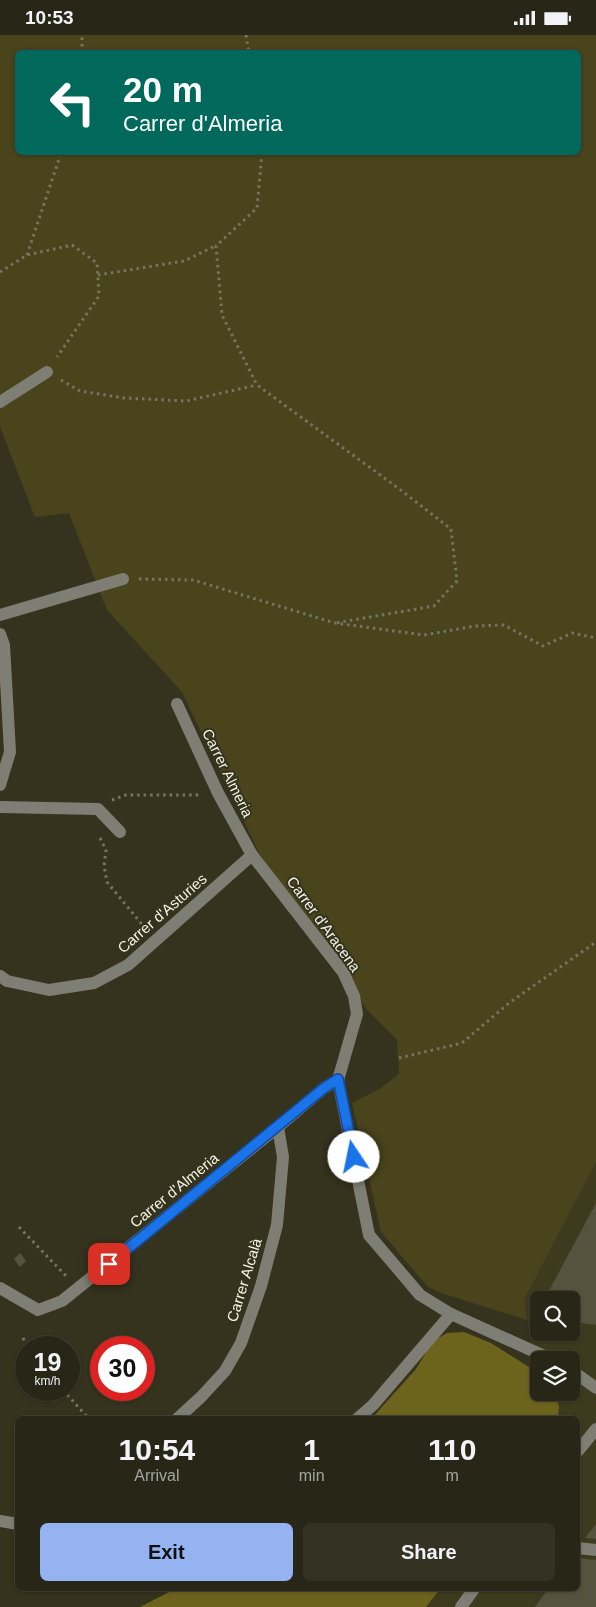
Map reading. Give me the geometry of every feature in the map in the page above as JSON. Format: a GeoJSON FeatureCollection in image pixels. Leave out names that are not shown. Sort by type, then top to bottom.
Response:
{"type":"FeatureCollection","features":[{"type":"Feature","properties":{"kind":"street"},"geometry":{"type":"LineString","coordinates":[[0,402],[47,372]]}},
{"type":"Feature","properties":{"kind":"street"},"geometry":{"type":"LineString","coordinates":[[0,615],[123,579]]}},
{"type":"Feature","properties":{"kind":"street"},"geometry":{"type":"LineString","coordinates":[[0,634],[4,645],[10,751],[0,785]]}},
{"type":"Feature","properties":{"kind":"street","name":"Carrer Almeria"},"geometry":{"type":"LineString","coordinates":[[177,704],[218,793],[252,855]]}},
{"type":"Feature","properties":{"kind":"street"},"geometry":{"type":"LineString","coordinates":[[0,807],[98,809],[120,832]]}},
{"type":"Feature","properties":{"kind":"street","name":"Carrer d'Asturies"},"geometry":{"type":"LineString","coordinates":[[0,975],[7,981],[49,990],[94,983],[128,965],[252,855]]}},
{"type":"Feature","properties":{"kind":"street","name":"Carrer d'Aracena"},"geometry":{"type":"LineString","coordinates":[[252,855],[342,971],[354,995],[357,1014],[338,1079],[369,1235],[420,1295],[451,1314],[533,1351]]}},
{"type":"Feature","properties":{"kind":"street","name":"Carrer d'Almeria"},"geometry":{"type":"LineString","coordinates":[[0,1287],[38,1310],[62,1301],[324,1088],[338,1079]]}},
{"type":"Feature","properties":{"kind":"street","name":"Carrer Alcalà"},"geometry":{"type":"LineString","coordinates":[[180,1416],[201,1397],[224,1371],[242,1343],[261,1286],[277,1225],[283,1157],[278,1127]]}},
{"type":"Feature","properties":{"kind":"street"},"geometry":{"type":"LineString","coordinates":[[360,1416],[373,1405],[451,1314]]}},
{"type":"Feature","properties":{"kind":"street"},"geometry":{"type":"LineString","coordinates":[[580,1376],[596,1388]]}},
{"type":"Feature","properties":{"kind":"street"},"geometry":{"type":"LineString","coordinates":[[580,1449],[596,1429]]}},
{"type":"Feature","properties":{"kind":"street"},"geometry":{"type":"LineString","coordinates":[[0,1521],[15,1523]]}},
{"type":"Feature","properties":{"kind":"street"},"geometry":{"type":"LineString","coordinates":[[580,1548],[596,1550]]}},
{"type":"Feature","properties":{"kind":"street"},"geometry":{"type":"LineString","coordinates":[[461,1607],[473,1591]]}},
{"type":"Feature","properties":{"kind":"path"},"geometry":{"type":"LineString","coordinates":[[82,35],[82,50]]}},
{"type":"Feature","properties":{"kind":"path"},"geometry":{"type":"LineString","coordinates":[[246,35],[248,50]]}},
{"type":"Feature","properties":{"kind":"path"},"geometry":{"type":"LineString","coordinates":[[27,255],[60,155]]}},
{"type":"Feature","properties":{"kind":"path"},"geometry":{"type":"LineString","coordinates":[[98,275],[184,261],[216,246],[257,208],[262,155]]}},
{"type":"Feature","properties":{"kind":"path"},"geometry":{"type":"LineString","coordinates":[[0,272],[27,255],[72,245],[98,263],[99,296],[47,372],[80,391],[124,398],[186,401],[257,385]]}},
{"type":"Feature","properties":{"kind":"path"},"geometry":{"type":"LineString","coordinates":[[216,246],[222,315],[257,385],[451,529],[457,581],[434,606],[336,623]]}},
{"type":"Feature","properties":{"kind":"path"},"geometry":{"type":"LineString","coordinates":[[123,579],[193,579],[336,623],[424,635],[476,626],[504,625],[543,646],[572,633],[596,637]]}},
{"type":"Feature","properties":{"kind":"path"},"geometry":{"type":"LineString","coordinates":[[126,795],[194,795]]}},
{"type":"Feature","properties":{"kind":"path"},"geometry":{"type":"LineString","coordinates":[[99,836],[106,850],[104,866],[108,882],[147,931]]}},
{"type":"Feature","properties":{"kind":"path"},"geometry":{"type":"LineString","coordinates":[[400,1058],[462,1043],[509,1003],[596,942]]}},
{"type":"Feature","properties":{"kind":"path"},"geometry":{"type":"LineString","coordinates":[[20,1227],[78,1289]]}},
{"type":"Feature","properties":{"kind":"path"},"geometry":{"type":"LineString","coordinates":[[73,1401],[86,1416]]}},
{"type":"Feature","properties":{"kind":"shaded area"},"geometry":{"type":"Polygon","coordinates":[[[0,35],[596,35],[596,1162],[524,1300],[527,1320],[441,1293],[428,1287],[381,1232],[352,1103],[381,1088],[399,1074],[397,1040],[367,1010],[261,857],[182,692],[107,610],[69,513],[35,517],[0,427],[0,35]]]}},
{"type":"Feature","properties":{"kind":"shaded area"},"geometry":{"type":"Polygon","coordinates":[[[596,1162],[596,1607],[426,1607],[438,1591],[580,1591],[580,1416],[558,1416],[559,1406],[557,1401],[580,1401],[580,1351],[533,1351],[531,1341],[580,1341],[580,1291],[530,1291],[530,1336],[523,1300],[596,1162]]]}},
{"type":"Feature","properties":{"kind":"shaded area"},"geometry":{"type":"Polygon","coordinates":[[[464,1332],[491,1343],[530,1368],[530,1401],[557,1401],[559,1406],[558,1416],[374,1416],[416,1369],[433,1341],[447,1333],[464,1332]]]}},
{"type":"Feature","properties":{"kind":"shaded area"},"geometry":{"type":"Polygon","coordinates":[[[171,1591],[438,1591],[426,1607],[140,1607],[171,1591]]]}},
{"type":"Feature","properties":{"kind":"building"},"geometry":{"type":"Polygon","coordinates":[[[596,1203],[596,1325],[580,1322],[580,1291],[549,1291],[596,1203]]]}},
{"type":"Feature","properties":{"kind":"building"},"geometry":{"type":"Polygon","coordinates":[[[20,1253],[26,1261],[20,1267],[14,1259],[20,1253]]]}},
{"type":"Feature","properties":{"kind":"building"},"geometry":{"type":"Polygon","coordinates":[[[596,1524],[596,1539],[585,1538],[596,1524]]]}},
{"type":"Feature","properties":{"kind":"building"},"geometry":{"type":"Polygon","coordinates":[[[580,1558],[596,1560],[596,1607],[535,1607],[547,1591],[580,1591],[580,1558]]]}},
{"type":"Feature","properties":{"kind":"route"},"geometry":{"type":"LineString","coordinates":[[109,1264],[324,1088],[338,1079],[354,1157]]}}]}
